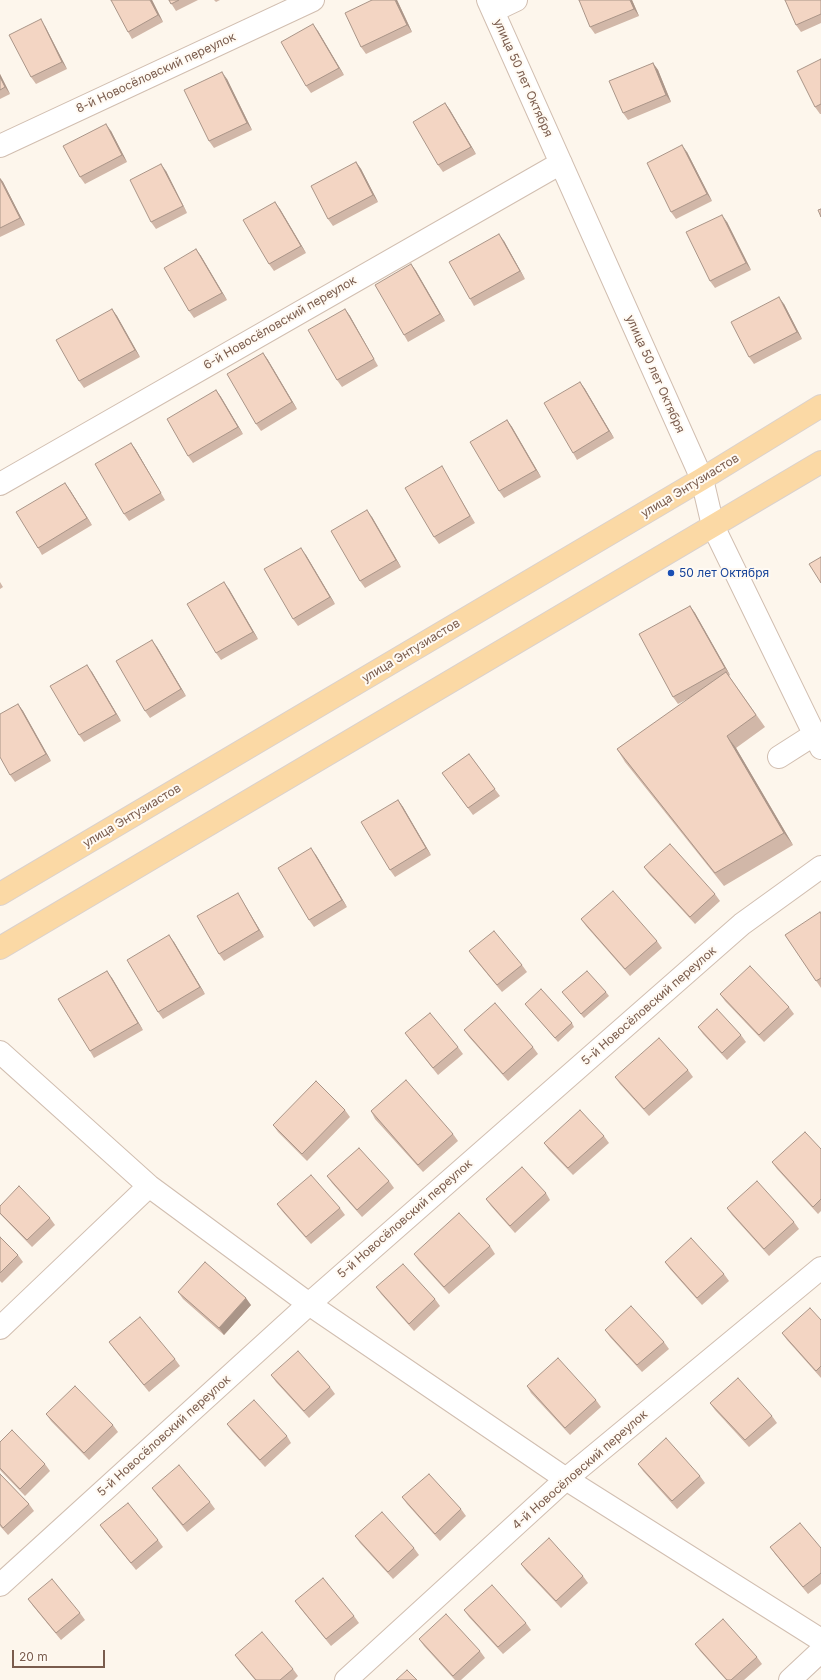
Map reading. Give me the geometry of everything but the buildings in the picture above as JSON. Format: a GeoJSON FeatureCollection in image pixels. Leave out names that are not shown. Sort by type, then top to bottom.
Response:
{"type":"FeatureCollection","features":[{"type":"Feature","properties":{"kind":"main road","name":"улица Энтузиастов"},"geometry":{"type":"LineString","coordinates":[[0,894],[702,479],[821,406]]}},
{"type":"Feature","properties":{"kind":"main road"},"geometry":{"type":"LineString","coordinates":[[0,948],[821,462]]}},
{"type":"Feature","properties":{"kind":"street","name":"8-й Новосёловский переулок"},"geometry":{"type":"LineString","coordinates":[[0,146],[313,0]]}},
{"type":"Feature","properties":{"kind":"street"},"geometry":{"type":"LineString","coordinates":[[490,5],[516,0]]}},
{"type":"Feature","properties":{"kind":"street","name":"улица 50 лет Октября"},"geometry":{"type":"LineString","coordinates":[[490,5],[702,479],[713,526],[818,741]]}},
{"type":"Feature","properties":{"kind":"street","name":"6-й Новосёловский переулок"},"geometry":{"type":"LineString","coordinates":[[0,484],[561,163]]}},
{"type":"Feature","properties":{"kind":"street"},"geometry":{"type":"LineString","coordinates":[[779,758],[818,741]]}},
{"type":"Feature","properties":{"kind":"street","name":"5-й Новосёловский переулок"},"geometry":{"type":"LineString","coordinates":[[0,1585],[309,1304],[742,924],[821,867]]}},
{"type":"Feature","properties":{"kind":"street"},"geometry":{"type":"LineString","coordinates":[[0,1052],[149,1186],[309,1304],[566,1478],[821,1640]]}},
{"type":"Feature","properties":{"kind":"street"},"geometry":{"type":"LineString","coordinates":[[0,1328],[149,1186]]}},
{"type":"Feature","properties":{"kind":"street","name":"4-й Новосёловский переулок"},"geometry":{"type":"LineString","coordinates":[[346,1680],[566,1478],[821,1268]]}},
{"type":"Feature","properties":{"kind":"street"},"geometry":{"type":"LineString","coordinates":[[790,1680],[821,1651]]}},
{"type":"Feature","properties":{"kind":"place","name":"50 лет Октября"},"geometry":{"type":"Point","coordinates":[671,573]}}]}
